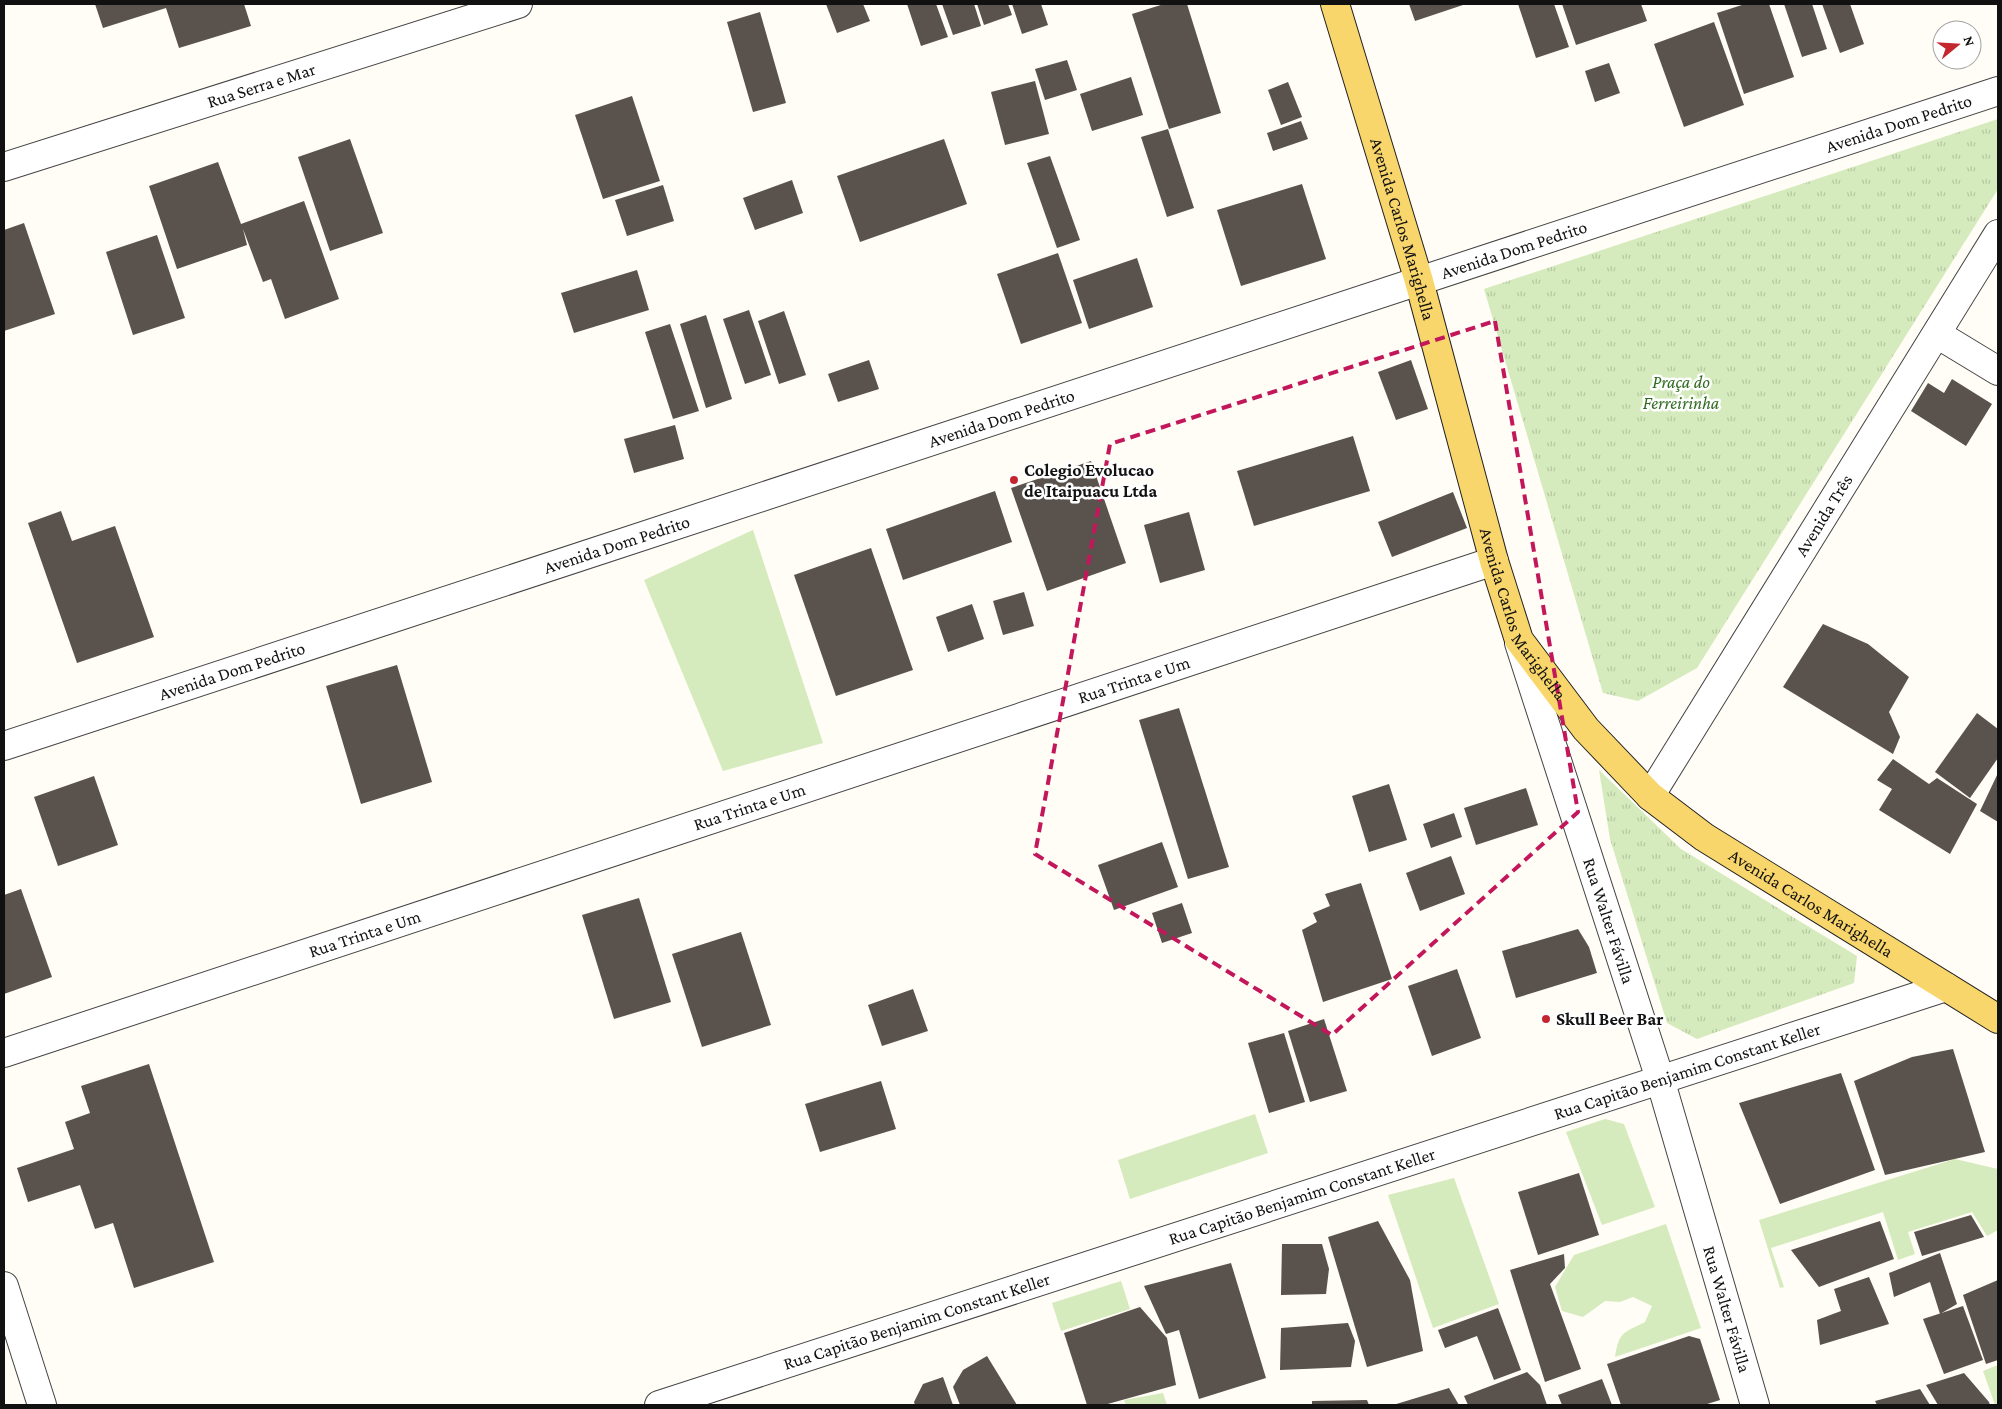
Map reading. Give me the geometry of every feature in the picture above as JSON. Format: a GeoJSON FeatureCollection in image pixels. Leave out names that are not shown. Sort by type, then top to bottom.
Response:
{"type":"FeatureCollection","features":[{"type":"Feature","properties":{"kind":"main road","name":"Avenida Carlos Marighella"},"geometry":{"type":"LineString","coordinates":[[1335,4],[1419,280],[1494,561],[1518,640],[1586,730],[1650,796],[1704,837],[1998,1019]]}},
{"type":"Feature","properties":{"kind":"street","name":"Rua Serra e Mar"},"geometry":{"type":"LineString","coordinates":[[4,167],[518,4]]}},
{"type":"Feature","properties":{"kind":"street","name":"Avenida Dom Pedrito"},"geometry":{"type":"LineString","coordinates":[[4,746],[1998,91]]}},
{"type":"Feature","properties":{"kind":"street","name":"Avenida Três"},"geometry":{"type":"LineString","coordinates":[[1650,796],[1998,234]]}},
{"type":"Feature","properties":{"kind":"street"},"geometry":{"type":"LineString","coordinates":[[1937,334],[1998,371]]}},
{"type":"Feature","properties":{"kind":"street","name":"Rua Trinta e Um"},"geometry":{"type":"LineString","coordinates":[[4,1053],[1494,561]]}},
{"type":"Feature","properties":{"kind":"street","name":"Rua Walter Fávilla"},"geometry":{"type":"LineString","coordinates":[[1518,640],[1660,1079],[1756,1405]]}},
{"type":"Feature","properties":{"kind":"street","name":"Rua Capitão Benjamim Constant Keller"},"geometry":{"type":"LineString","coordinates":[[659,1405],[1946,987]]}},
{"type":"Feature","properties":{"kind":"street"},"geometry":{"type":"LineString","coordinates":[[4,1286],[42,1405]]}},
{"type":"Feature","properties":{"kind":"highlighted area"},"geometry":{"type":"Polygon","coordinates":[[[1495,321],[1578,812],[1332,1035],[1035,854],[1110,444],[1495,321]]]}},
{"type":"Feature","properties":{"kind":"green space","name":"Praça do Ferreirinha"},"geometry":{"type":"Polygon","coordinates":[[[1998,119],[1998,189],[1697,668],[1638,701],[1603,693],[1484,289],[1998,119]]]}},
{"type":"Feature","properties":{"kind":"green space"},"geometry":{"type":"Polygon","coordinates":[[[753,530],[823,743],[723,771],[644,580],[753,530]]]}},
{"type":"Feature","properties":{"kind":"green space"},"geometry":{"type":"Polygon","coordinates":[[[1599,770],[1681,849],[1857,956],[1854,983],[1697,1039],[1667,1023],[1610,839],[1599,770]]]}},
{"type":"Feature","properties":{"kind":"green space"},"geometry":{"type":"Polygon","coordinates":[[[1255,1114],[1268,1153],[1130,1199],[1118,1160],[1255,1114]]]}},
{"type":"Feature","properties":{"kind":"green space"},"geometry":{"type":"Polygon","coordinates":[[[1605,1119],[1624,1124],[1655,1207],[1602,1225],[1566,1132],[1605,1119]]]}},
{"type":"Feature","properties":{"kind":"green space"},"geometry":{"type":"Polygon","coordinates":[[[1955,1159],[1998,1169],[1998,1230],[1987,1236],[1972,1212],[1908,1232],[1915,1254],[1898,1260],[1883,1212],[1771,1248],[1784,1287],[1780,1288],[1759,1220],[1955,1159]]]}},
{"type":"Feature","properties":{"kind":"green space"},"geometry":{"type":"Polygon","coordinates":[[[1454,1178],[1499,1304],[1433,1328],[1388,1195],[1454,1178]]]}},
{"type":"Feature","properties":{"kind":"green space"},"geometry":{"type":"Polygon","coordinates":[[[1666,1224],[1701,1328],[1615,1357],[1620,1338],[1627,1331],[1645,1322],[1652,1306],[1633,1297],[1620,1302],[1605,1301],[1583,1317],[1562,1311],[1555,1287],[1574,1255],[1666,1224]]]}},
{"type":"Feature","properties":{"kind":"green space"},"geometry":{"type":"Polygon","coordinates":[[[1121,1281],[1130,1309],[1061,1331],[1052,1303],[1121,1281]]]}},
{"type":"Feature","properties":{"kind":"green space"},"geometry":{"type":"Polygon","coordinates":[[[1998,1365],[1998,1405],[1995,1405],[1983,1371],[1998,1365]]]}},
{"type":"Feature","properties":{"kind":"green space"},"geometry":{"type":"Polygon","coordinates":[[[1163,1393],[1167,1405],[1126,1405],[1124,1400],[1163,1393]]]}},
{"type":"Feature","properties":{"kind":"building"},"geometry":{"type":"Polygon","coordinates":[[[95,4],[244,4],[251,26],[179,48],[166,8],[103,28],[95,4]]]}},
{"type":"Feature","properties":{"kind":"building"},"geometry":{"type":"Polygon","coordinates":[[[826,4],[863,4],[870,21],[837,33],[826,4]]]}},
{"type":"Feature","properties":{"kind":"building"},"geometry":{"type":"Polygon","coordinates":[[[907,4],[936,4],[948,37],[921,46],[907,4]]]}},
{"type":"Feature","properties":{"kind":"building"},"geometry":{"type":"Polygon","coordinates":[[[942,4],[974,4],[981,26],[953,35],[942,4]]]}},
{"type":"Feature","properties":{"kind":"building"},"geometry":{"type":"Polygon","coordinates":[[[977,4],[1008,4],[1012,15],[984,25],[977,4]]]}},
{"type":"Feature","properties":{"kind":"building"},"geometry":{"type":"Polygon","coordinates":[[[1012,4],[1041,4],[1048,25],[1022,34],[1012,4]]]}},
{"type":"Feature","properties":{"kind":"building"},"geometry":{"type":"Polygon","coordinates":[[[1164,4],[1187,4],[1221,113],[1169,129],[1132,14],[1164,4]]]}},
{"type":"Feature","properties":{"kind":"building"},"geometry":{"type":"Polygon","coordinates":[[[1409,4],[1466,4],[1415,21],[1409,4]]]}},
{"type":"Feature","properties":{"kind":"building"},"geometry":{"type":"Polygon","coordinates":[[[1518,4],[1554,4],[1569,47],[1536,58],[1518,4]]]}},
{"type":"Feature","properties":{"kind":"building"},"geometry":{"type":"Polygon","coordinates":[[[1562,4],[1641,4],[1647,21],[1576,45],[1562,4]]]}},
{"type":"Feature","properties":{"kind":"building"},"geometry":{"type":"Polygon","coordinates":[[[1745,4],[1769,4],[1794,77],[1744,94],[1717,13],[1745,4]]]}},
{"type":"Feature","properties":{"kind":"building"},"geometry":{"type":"Polygon","coordinates":[[[1784,4],[1812,4],[1827,49],[1802,57],[1784,4]]]}},
{"type":"Feature","properties":{"kind":"building"},"geometry":{"type":"Polygon","coordinates":[[[1822,4],[1850,4],[1864,44],[1840,53],[1822,4]]]}},
{"type":"Feature","properties":{"kind":"building"},"geometry":{"type":"Polygon","coordinates":[[[760,12],[786,103],[753,112],[727,22],[760,12]]]}},
{"type":"Feature","properties":{"kind":"building"},"geometry":{"type":"Polygon","coordinates":[[[1714,22],[1744,105],[1684,127],[1654,44],[1714,22]]]}},
{"type":"Feature","properties":{"kind":"building"},"geometry":{"type":"Polygon","coordinates":[[[1067,60],[1077,90],[1045,100],[1035,69],[1067,60]]]}},
{"type":"Feature","properties":{"kind":"building"},"geometry":{"type":"Polygon","coordinates":[[[1609,63],[1620,93],[1595,102],[1585,71],[1609,63]]]}},
{"type":"Feature","properties":{"kind":"building"},"geometry":{"type":"Polygon","coordinates":[[[1131,77],[1143,115],[1092,131],[1080,94],[1131,77]]]}},
{"type":"Feature","properties":{"kind":"building"},"geometry":{"type":"Polygon","coordinates":[[[1035,81],[1049,134],[1005,145],[991,92],[1035,81]]]}},
{"type":"Feature","properties":{"kind":"building"},"geometry":{"type":"Polygon","coordinates":[[[1288,82],[1302,117],[1281,125],[1268,90],[1288,82]]]}},
{"type":"Feature","properties":{"kind":"building"},"geometry":{"type":"Polygon","coordinates":[[[632,96],[660,181],[603,199],[575,115],[632,96]]]}},
{"type":"Feature","properties":{"kind":"building"},"geometry":{"type":"Polygon","coordinates":[[[1301,121],[1308,139],[1273,151],[1267,133],[1301,121]]]}},
{"type":"Feature","properties":{"kind":"building"},"geometry":{"type":"Polygon","coordinates":[[[1168,129],[1194,208],[1167,217],[1141,137],[1168,129]]]}},
{"type":"Feature","properties":{"kind":"building"},"geometry":{"type":"Polygon","coordinates":[[[350,139],[383,233],[330,251],[298,157],[350,139]]]}},
{"type":"Feature","properties":{"kind":"building"},"geometry":{"type":"Polygon","coordinates":[[[944,139],[967,204],[860,242],[837,176],[944,139]]]}},
{"type":"Feature","properties":{"kind":"building"},"geometry":{"type":"Polygon","coordinates":[[[1050,156],[1080,240],[1057,248],[1027,163],[1050,156]]]}},
{"type":"Feature","properties":{"kind":"building"},"geometry":{"type":"Polygon","coordinates":[[[218,162],[241,224],[304,201],[339,299],[285,319],[271,279],[263,282],[243,229],[247,245],[177,269],[149,186],[218,162]]]}},
{"type":"Feature","properties":{"kind":"building"},"geometry":{"type":"Polygon","coordinates":[[[792,180],[803,213],[755,230],[743,198],[792,180]]]}},
{"type":"Feature","properties":{"kind":"building"},"geometry":{"type":"Polygon","coordinates":[[[1302,184],[1326,259],[1241,286],[1217,210],[1302,184]]]}},
{"type":"Feature","properties":{"kind":"building"},"geometry":{"type":"Polygon","coordinates":[[[663,185],[674,221],[627,236],[615,200],[663,185]]]}},
{"type":"Feature","properties":{"kind":"building"},"geometry":{"type":"Polygon","coordinates":[[[24,223],[55,314],[4,331],[4,230],[24,223]]]}},
{"type":"Feature","properties":{"kind":"building"},"geometry":{"type":"Polygon","coordinates":[[[157,235],[185,318],[133,335],[106,252],[157,235]]]}},
{"type":"Feature","properties":{"kind":"building"},"geometry":{"type":"Polygon","coordinates":[[[1058,253],[1082,323],[1021,344],[997,274],[1058,253]]]}},
{"type":"Feature","properties":{"kind":"building"},"geometry":{"type":"Polygon","coordinates":[[[1137,258],[1153,307],[1089,329],[1073,280],[1137,258]]]}},
{"type":"Feature","properties":{"kind":"building"},"geometry":{"type":"Polygon","coordinates":[[[637,270],[649,310],[574,333],[561,293],[637,270]]]}},
{"type":"Feature","properties":{"kind":"building"},"geometry":{"type":"Polygon","coordinates":[[[749,310],[771,375],[745,384],[723,319],[749,310]]]}},
{"type":"Feature","properties":{"kind":"building"},"geometry":{"type":"Polygon","coordinates":[[[784,311],[806,375],[779,384],[758,321],[784,311]]]}},
{"type":"Feature","properties":{"kind":"building"},"geometry":{"type":"Polygon","coordinates":[[[706,315],[732,399],[706,408],[680,324],[706,315]]]}},
{"type":"Feature","properties":{"kind":"building"},"geometry":{"type":"Polygon","coordinates":[[[670,324],[699,411],[673,419],[645,332],[670,324]]]}},
{"type":"Feature","properties":{"kind":"building"},"geometry":{"type":"Polygon","coordinates":[[[869,360],[879,389],[838,402],[828,374],[869,360]]]}},
{"type":"Feature","properties":{"kind":"building"},"geometry":{"type":"Polygon","coordinates":[[[1411,360],[1428,409],[1396,420],[1378,372],[1411,360]]]}},
{"type":"Feature","properties":{"kind":"building"},"geometry":{"type":"Polygon","coordinates":[[[1952,379],[1992,404],[1966,446],[1911,411],[1928,383],[1944,393],[1952,379]]]}},
{"type":"Feature","properties":{"kind":"building"},"geometry":{"type":"Polygon","coordinates":[[[675,425],[684,459],[634,473],[624,439],[675,425]]]}},
{"type":"Feature","properties":{"kind":"building"},"geometry":{"type":"Polygon","coordinates":[[[1353,436],[1370,491],[1254,526],[1237,471],[1353,436]]]}},
{"type":"Feature","properties":{"kind":"building"},"geometry":{"type":"Polygon","coordinates":[[[1091,461],[1126,563],[1047,591],[1011,488],[1091,461]]]}},
{"type":"Feature","properties":{"kind":"building"},"geometry":{"type":"Polygon","coordinates":[[[995,491],[1012,542],[903,580],[886,529],[995,491]]]}},
{"type":"Feature","properties":{"kind":"building"},"geometry":{"type":"Polygon","coordinates":[[[1453,492],[1467,528],[1392,557],[1378,522],[1453,492]]]}},
{"type":"Feature","properties":{"kind":"building"},"geometry":{"type":"Polygon","coordinates":[[[61,511],[72,541],[115,526],[154,637],[77,663],[28,523],[61,511]]]}},
{"type":"Feature","properties":{"kind":"building"},"geometry":{"type":"Polygon","coordinates":[[[1189,512],[1205,570],[1160,583],[1144,525],[1189,512]]]}},
{"type":"Feature","properties":{"kind":"building"},"geometry":{"type":"Polygon","coordinates":[[[871,548],[913,670],[836,696],[794,575],[871,548]]]}},
{"type":"Feature","properties":{"kind":"building"},"geometry":{"type":"Polygon","coordinates":[[[1024,592],[1034,626],[1003,635],[993,601],[1024,592]]]}},
{"type":"Feature","properties":{"kind":"building"},"geometry":{"type":"Polygon","coordinates":[[[972,604],[984,639],[948,652],[936,617],[972,604]]]}},
{"type":"Feature","properties":{"kind":"building"},"geometry":{"type":"Polygon","coordinates":[[[1823,624],[1868,644],[1909,677],[1889,712],[1900,737],[1893,754],[1783,687],[1823,624]]]}},
{"type":"Feature","properties":{"kind":"building"},"geometry":{"type":"Polygon","coordinates":[[[397,665],[432,782],[361,804],[326,686],[397,665]]]}},
{"type":"Feature","properties":{"kind":"building"},"geometry":{"type":"Polygon","coordinates":[[[1179,708],[1229,867],[1188,879],[1139,720],[1179,708]]]}},
{"type":"Feature","properties":{"kind":"building"},"geometry":{"type":"Polygon","coordinates":[[[1977,713],[1998,729],[1998,758],[1970,798],[1935,772],[1977,713]]]}},
{"type":"Feature","properties":{"kind":"building"},"geometry":{"type":"Polygon","coordinates":[[[1893,759],[1929,784],[1937,778],[1977,804],[1950,854],[1879,810],[1892,789],[1877,780],[1893,759]]]}},
{"type":"Feature","properties":{"kind":"building"},"geometry":{"type":"Polygon","coordinates":[[[1998,773],[1998,822],[1980,811],[1998,773]]]}},
{"type":"Feature","properties":{"kind":"building"},"geometry":{"type":"Polygon","coordinates":[[[94,776],[118,845],[58,866],[34,797],[94,776]]]}},
{"type":"Feature","properties":{"kind":"building"},"geometry":{"type":"Polygon","coordinates":[[[1389,784],[1407,840],[1369,852],[1352,796],[1389,784]]]}},
{"type":"Feature","properties":{"kind":"building"},"geometry":{"type":"Polygon","coordinates":[[[1526,788],[1538,825],[1476,845],[1464,808],[1526,788]]]}},
{"type":"Feature","properties":{"kind":"building"},"geometry":{"type":"Polygon","coordinates":[[[1454,813],[1462,837],[1431,848],[1423,824],[1454,813]]]}},
{"type":"Feature","properties":{"kind":"building"},"geometry":{"type":"Polygon","coordinates":[[[1162,842],[1178,887],[1114,910],[1098,865],[1162,842]]]}},
{"type":"Feature","properties":{"kind":"building"},"geometry":{"type":"Polygon","coordinates":[[[1451,856],[1465,894],[1420,911],[1406,873],[1451,856]]]}},
{"type":"Feature","properties":{"kind":"building"},"geometry":{"type":"Polygon","coordinates":[[[1361,883],[1392,979],[1323,1002],[1302,930],[1317,922],[1313,913],[1330,906],[1325,894],[1361,883]]]}},
{"type":"Feature","properties":{"kind":"building"},"geometry":{"type":"Polygon","coordinates":[[[21,889],[52,977],[4,994],[4,895],[21,889]]]}},
{"type":"Feature","properties":{"kind":"building"},"geometry":{"type":"Polygon","coordinates":[[[639,898],[671,1002],[614,1019],[582,915],[639,898]]]}},
{"type":"Feature","properties":{"kind":"building"},"geometry":{"type":"Polygon","coordinates":[[[1182,903],[1192,933],[1162,943],[1152,913],[1182,903]]]}},
{"type":"Feature","properties":{"kind":"building"},"geometry":{"type":"Polygon","coordinates":[[[1578,929],[1589,947],[1597,973],[1516,998],[1502,951],[1578,929]]]}},
{"type":"Feature","properties":{"kind":"building"},"geometry":{"type":"Polygon","coordinates":[[[741,932],[771,1025],[702,1047],[672,954],[741,932]]]}},
{"type":"Feature","properties":{"kind":"building"},"geometry":{"type":"Polygon","coordinates":[[[1457,969],[1481,1038],[1432,1056],[1408,986],[1457,969]]]}},
{"type":"Feature","properties":{"kind":"building"},"geometry":{"type":"Polygon","coordinates":[[[913,989],[928,1031],[882,1046],[868,1005],[913,989]]]}},
{"type":"Feature","properties":{"kind":"building"},"geometry":{"type":"Polygon","coordinates":[[[1324,1019],[1347,1091],[1310,1102],[1288,1031],[1324,1019]]]}},
{"type":"Feature","properties":{"kind":"building"},"geometry":{"type":"Polygon","coordinates":[[[1284,1033],[1305,1102],[1269,1113],[1248,1043],[1284,1033]]]}},
{"type":"Feature","properties":{"kind":"building"},"geometry":{"type":"Polygon","coordinates":[[[1953,1049],[1985,1152],[1885,1175],[1854,1081],[1912,1057],[1953,1049]]]}},
{"type":"Feature","properties":{"kind":"building"},"geometry":{"type":"Polygon","coordinates":[[[149,1064],[214,1262],[134,1288],[113,1223],[95,1229],[80,1185],[28,1202],[17,1168],[74,1149],[65,1122],[90,1113],[81,1086],[149,1064]]]}},
{"type":"Feature","properties":{"kind":"building"},"geometry":{"type":"Polygon","coordinates":[[[1841,1073],[1875,1170],[1780,1204],[1739,1103],[1841,1073]]]}},
{"type":"Feature","properties":{"kind":"building"},"geometry":{"type":"Polygon","coordinates":[[[881,1081],[896,1129],[820,1152],[805,1104],[881,1081]]]}},
{"type":"Feature","properties":{"kind":"building"},"geometry":{"type":"Polygon","coordinates":[[[1579,1173],[1599,1235],[1538,1255],[1518,1192],[1579,1173]]]}},
{"type":"Feature","properties":{"kind":"building"},"geometry":{"type":"Polygon","coordinates":[[[1971,1215],[1984,1237],[1922,1256],[1914,1232],[1971,1215]]]}},
{"type":"Feature","properties":{"kind":"building"},"geometry":{"type":"Polygon","coordinates":[[[1378,1221],[1410,1280],[1423,1351],[1367,1367],[1328,1237],[1378,1221]]]}},
{"type":"Feature","properties":{"kind":"building"},"geometry":{"type":"Polygon","coordinates":[[[1880,1221],[1894,1259],[1819,1287],[1791,1250],[1880,1221]]]}},
{"type":"Feature","properties":{"kind":"building"},"geometry":{"type":"Polygon","coordinates":[[[1282,1244],[1322,1244],[1329,1269],[1326,1294],[1281,1295],[1282,1244]]]}},
{"type":"Feature","properties":{"kind":"building"},"geometry":{"type":"Polygon","coordinates":[[[1940,1253],[1957,1304],[1940,1314],[1930,1282],[1894,1297],[1889,1273],[1940,1253]]]}},
{"type":"Feature","properties":{"kind":"building"},"geometry":{"type":"Polygon","coordinates":[[[1564,1254],[1565,1268],[1550,1284],[1581,1369],[1545,1382],[1510,1270],[1564,1254]]]}},
{"type":"Feature","properties":{"kind":"building"},"geometry":{"type":"Polygon","coordinates":[[[1231,1263],[1266,1378],[1199,1399],[1179,1330],[1166,1334],[1144,1286],[1231,1263]]]}},
{"type":"Feature","properties":{"kind":"building"},"geometry":{"type":"Polygon","coordinates":[[[1869,1277],[1889,1324],[1820,1345],[1817,1320],[1841,1311],[1834,1289],[1869,1277]]]}},
{"type":"Feature","properties":{"kind":"building"},"geometry":{"type":"Polygon","coordinates":[[[1998,1280],[1998,1360],[1986,1364],[1963,1295],[1998,1280]]]}},
{"type":"Feature","properties":{"kind":"building"},"geometry":{"type":"Polygon","coordinates":[[[1963,1306],[1983,1360],[1944,1374],[1923,1319],[1963,1306]]]}},
{"type":"Feature","properties":{"kind":"building"},"geometry":{"type":"Polygon","coordinates":[[[1140,1307],[1167,1338],[1176,1385],[1104,1405],[1087,1405],[1064,1333],[1140,1307]]]}},
{"type":"Feature","properties":{"kind":"building"},"geometry":{"type":"Polygon","coordinates":[[[1498,1308],[1521,1370],[1494,1380],[1477,1336],[1445,1348],[1438,1330],[1498,1308]]]}},
{"type":"Feature","properties":{"kind":"building"},"geometry":{"type":"Polygon","coordinates":[[[1348,1323],[1355,1341],[1351,1367],[1280,1370],[1281,1328],[1348,1323]]]}},
{"type":"Feature","properties":{"kind":"building"},"geometry":{"type":"Polygon","coordinates":[[[1689,1336],[1700,1339],[1720,1400],[1704,1405],[1621,1405],[1607,1364],[1689,1336]]]}},
{"type":"Feature","properties":{"kind":"building"},"geometry":{"type":"Polygon","coordinates":[[[987,1356],[1017,1405],[960,1405],[953,1387],[963,1370],[987,1356]]]}},
{"type":"Feature","properties":{"kind":"building"},"geometry":{"type":"Polygon","coordinates":[[[1527,1372],[1540,1385],[1547,1405],[1468,1405],[1464,1396],[1527,1372]]]}},
{"type":"Feature","properties":{"kind":"building"},"geometry":{"type":"Polygon","coordinates":[[[1964,1373],[1990,1405],[1938,1405],[1926,1385],[1964,1373]]]}},
{"type":"Feature","properties":{"kind":"building"},"geometry":{"type":"Polygon","coordinates":[[[943,1377],[953,1405],[915,1405],[914,1402],[923,1384],[943,1377]]]}},
{"type":"Feature","properties":{"kind":"building"},"geometry":{"type":"Polygon","coordinates":[[[1602,1379],[1612,1405],[1562,1405],[1558,1395],[1602,1379]]]}},
{"type":"Feature","properties":{"kind":"building"},"geometry":{"type":"Polygon","coordinates":[[[1449,1388],[1459,1405],[1393,1405],[1449,1388]]]}},
{"type":"Feature","properties":{"kind":"building"},"geometry":{"type":"Polygon","coordinates":[[[1920,1389],[1930,1405],[1877,1405],[1875,1401],[1920,1389]]]}},
{"type":"Feature","properties":{"kind":"building"},"geometry":{"type":"Polygon","coordinates":[[[1367,1400],[1369,1405],[1312,1405],[1312,1401],[1367,1400]]]}},
{"type":"Feature","properties":{"kind":"place","name":"Colegio Evolucao de Itaipuacu Ltda"},"geometry":{"type":"Point","coordinates":[1014,480]}},
{"type":"Feature","properties":{"kind":"place","name":"Skull Beer Bar"},"geometry":{"type":"Point","coordinates":[1546,1019]}}]}
